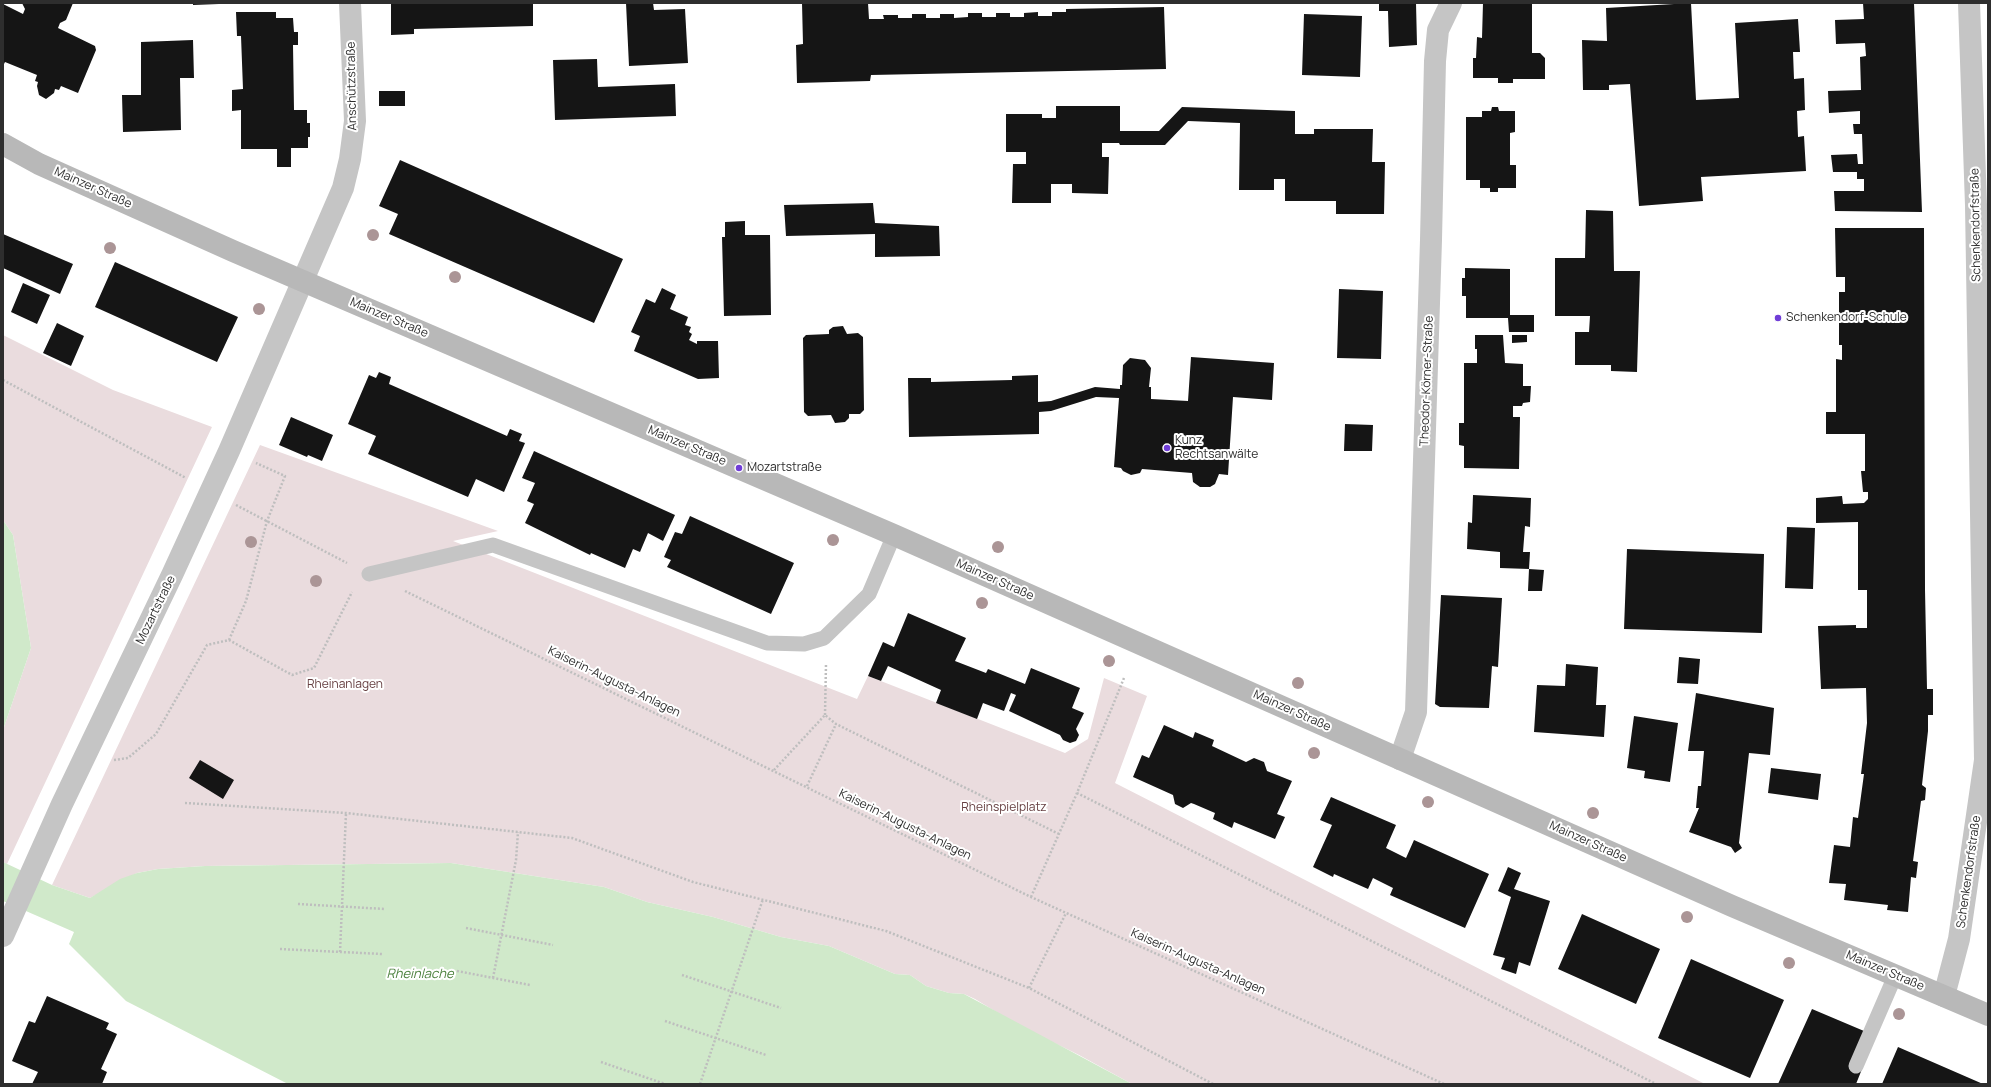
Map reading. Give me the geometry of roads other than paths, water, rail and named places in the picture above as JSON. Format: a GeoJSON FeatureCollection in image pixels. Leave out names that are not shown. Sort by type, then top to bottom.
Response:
{"type":"FeatureCollection","features":[{"type":"Feature","properties":{"kind":"street","name":"Anschützstraße"},"geometry":{"type":"LineString","coordinates":[[303,280],[343,188],[350,159],[355,121],[350,3]]}},
{"type":"Feature","properties":{"kind":"street","name":"Theodor-Körner-Straße"},"geometry":{"type":"LineString","coordinates":[[1400,759],[1416,712],[1431,240],[1435,61],[1438,30],[1451,3]]}},
{"type":"Feature","properties":{"kind":"street","name":"Schenkendorfstraße"},"geometry":{"type":"LineString","coordinates":[[1944,996],[1959,939],[1986,760],[1976,205],[1969,3]]}},
{"type":"Feature","properties":{"kind":"street","name":"Mainzer Straße"},"geometry":{"type":"LineString","coordinates":[[3,144],[39,164],[303,280],[894,535],[1895,976],[1988,1014]]}},
{"type":"Feature","properties":{"kind":"street","name":"Mozartstraße"},"geometry":{"type":"LineString","coordinates":[[3,936],[62,804],[172,575],[229,452],[303,280]]}},
{"type":"Feature","properties":{"kind":"lane"},"geometry":{"type":"LineString","coordinates":[[366,572],[493,545],[767,643],[804,644],[824,638],[869,594],[894,535]]}},
{"type":"Feature","properties":{"kind":"lane"},"geometry":{"type":"LineString","coordinates":[[1856,1066],[1895,976]]}},
{"type":"Feature","properties":{"kind":"water"},"geometry":{"type":"Polygon","coordinates":[[[3,520],[13,535],[31,648],[3,730],[3,520]]]}},
{"type":"Feature","properties":{"kind":"water","name":"Rheinlache"},"geometry":{"type":"Polygon","coordinates":[[[3,862],[52,885],[90,898],[120,879],[137,873],[158,869],[205,866],[451,863],[604,887],[647,902],[713,917],[781,937],[829,946],[895,974],[910,975],[926,986],[949,993],[964,994],[1132,1084],[288,1084],[126,1001],[69,944],[74,932],[3,901],[3,862]]]}},
{"type":"Feature","properties":{"kind":"place","name":"Schenkendorf-Schule"},"geometry":{"type":"Point","coordinates":[1778,318]}},
{"type":"Feature","properties":{"kind":"place","name":"Kunz Rechtsanwälte"},"geometry":{"type":"Point","coordinates":[1167,448]}},
{"type":"Feature","properties":{"kind":"place","name":"Mozartstraße"},"geometry":{"type":"Point","coordinates":[739,468]}},
{"type":"Feature","properties":{"kind":"park label","name":"Rheinanlagen"},"geometry":{"type":"Point","coordinates":[345,685]}},
{"type":"Feature","properties":{"kind":"park label","name":"Rheinspielplatz"},"geometry":{"type":"Point","coordinates":[1004,808]}}]}
